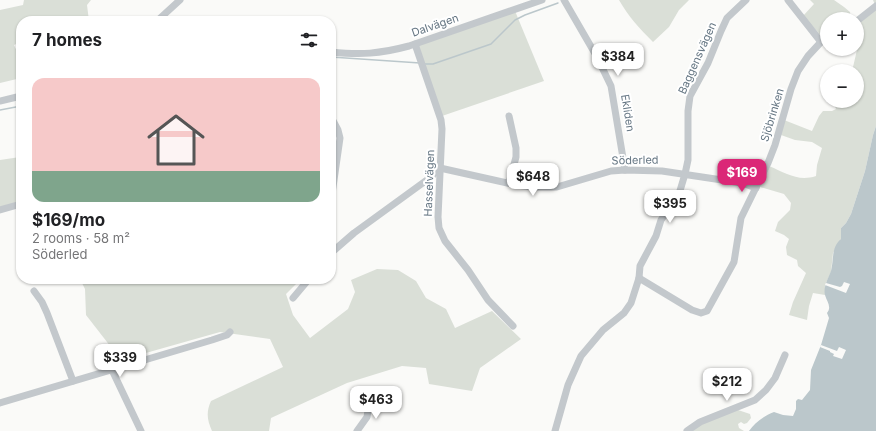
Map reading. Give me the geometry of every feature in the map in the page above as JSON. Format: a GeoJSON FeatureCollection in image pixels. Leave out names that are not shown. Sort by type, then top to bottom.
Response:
{"type":"FeatureCollection","features":[{"type":"Feature","properties":{"kind":"street"},"geometry":{"type":"LineString","coordinates":[[162,16],[180,0]]}},
{"type":"Feature","properties":{"kind":"street","name":"Dalvägen"},"geometry":{"type":"LineString","coordinates":[[336,52],[364,54],[387,52],[415,44],[542,0]]}},
{"type":"Feature","properties":{"kind":"street","name":"Ekliden"},"geometry":{"type":"LineString","coordinates":[[564,0],[597,57],[611,86],[625,170]]}},
{"type":"Feature","properties":{"kind":"street","name":"Baggensvägen"},"geometry":{"type":"LineString","coordinates":[[555,431],[568,385],[581,356],[602,330],[628,308],[634,296],[642,262],[656,236],[661,220],[679,194],[685,174],[688,160],[688,111],[690,96],[708,63],[720,31],[727,18],[746,0]]}},
{"type":"Feature","properties":{"kind":"street"},"geometry":{"type":"LineString","coordinates":[[788,0],[820,36]]}},
{"type":"Feature","properties":{"kind":"street"},"geometry":{"type":"LineString","coordinates":[[864,15],[876,6]]}},
{"type":"Feature","properties":{"kind":"street","name":"Hasselvägen"},"geometry":{"type":"LineString","coordinates":[[415,44],[441,120],[442,129],[438,217],[441,235],[488,300],[513,326]]}},
{"type":"Feature","properties":{"kind":"street","name":"Sjöbrinken"},"geometry":{"type":"LineString","coordinates":[[639,278],[692,310],[701,313],[704,312],[711,304],[734,262],[741,218],[768,163],[775,145],[791,89],[798,71],[808,56],[820,44]]}},
{"type":"Feature","properties":{"kind":"street"},"geometry":{"type":"LineString","coordinates":[[0,101],[16,97]]}},
{"type":"Feature","properties":{"kind":"street"},"geometry":{"type":"LineString","coordinates":[[509,116],[516,148],[516,157],[509,183]]}},
{"type":"Feature","properties":{"kind":"street"},"geometry":{"type":"LineString","coordinates":[[336,126],[340,138],[336,166]]}},
{"type":"Feature","properties":{"kind":"street"},"geometry":{"type":"LineString","coordinates":[[336,249],[354,233],[431,177],[440,168]]}},
{"type":"Feature","properties":{"kind":"street","name":"Söderled"},"geometry":{"type":"LineString","coordinates":[[440,168],[531,187],[557,187],[611,171],[653,169],[742,183],[756,188]]}},
{"type":"Feature","properties":{"kind":"street"},"geometry":{"type":"LineString","coordinates":[[0,210],[16,205]]}},
{"type":"Feature","properties":{"kind":"street"},"geometry":{"type":"LineString","coordinates":[[293,298],[305,284]]}},
{"type":"Feature","properties":{"kind":"street"},"geometry":{"type":"LineString","coordinates":[[34,291],[44,307],[73,381]]}},
{"type":"Feature","properties":{"kind":"street"},"geometry":{"type":"LineString","coordinates":[[0,403],[212,340],[227,335],[230,332]]}},
{"type":"Feature","properties":{"kind":"street"},"geometry":{"type":"LineString","coordinates":[[687,431],[696,424],[755,400],[766,390],[775,378],[785,355]]}},
{"type":"Feature","properties":{"kind":"street"},"geometry":{"type":"LineString","coordinates":[[112,370],[141,431]]}},
{"type":"Feature","properties":{"kind":"street"},"geometry":{"type":"LineString","coordinates":[[356,431],[367,417],[370,397]]}},
{"type":"Feature","properties":{"kind":"shaded area"},"geometry":{"type":"Polygon","coordinates":[[[24,0],[91,0],[87,5],[88,16],[16,16],[16,44],[14,45],[16,49],[16,79],[0,83],[0,10],[23,5],[24,0]]]}},
{"type":"Feature","properties":{"kind":"shaded area"},"geometry":{"type":"Polygon","coordinates":[[[619,0],[689,0],[679,10],[669,27],[653,42],[634,22],[619,0]]]}},
{"type":"Feature","properties":{"kind":"shaded area"},"geometry":{"type":"Polygon","coordinates":[[[810,0],[834,0],[850,12],[820,12],[820,35],[803,16],[814,4],[810,0]]]}},
{"type":"Feature","properties":{"kind":"shaded area"},"geometry":{"type":"Polygon","coordinates":[[[873,0],[876,0],[876,126],[865,171],[851,214],[841,228],[841,239],[833,253],[831,272],[825,285],[825,295],[813,293],[807,320],[789,315],[806,273],[798,266],[797,260],[787,255],[786,247],[789,239],[775,231],[778,222],[790,210],[791,203],[784,194],[760,187],[769,166],[798,177],[810,178],[816,176],[817,165],[822,148],[812,142],[795,140],[781,135],[784,120],[812,131],[823,111],[832,111],[836,108],[864,108],[864,64],[854,64],[856,56],[864,56],[864,17],[875,5],[873,0]]]}},
{"type":"Feature","properties":{"kind":"shaded area"},"geometry":{"type":"Polygon","coordinates":[[[515,11],[544,81],[442,116],[418,44],[515,11]]]}},
{"type":"Feature","properties":{"kind":"shaded area"},"geometry":{"type":"Polygon","coordinates":[[[876,126],[876,431],[749,431],[760,420],[774,412],[793,416],[796,409],[796,401],[798,399],[802,400],[810,390],[811,370],[821,345],[829,318],[827,313],[829,307],[825,295],[825,289],[831,271],[834,250],[841,239],[841,228],[851,214],[865,171],[876,126]]]}},
{"type":"Feature","properties":{"kind":"shaded area"},"geometry":{"type":"Polygon","coordinates":[[[16,158],[16,202],[0,207],[0,160],[16,158]]]}},
{"type":"Feature","properties":{"kind":"shaded area"},"geometry":{"type":"Polygon","coordinates":[[[377,269],[398,270],[416,281],[426,298],[446,309],[455,328],[492,311],[521,339],[480,368],[472,391],[429,384],[426,368],[402,366],[347,383],[271,418],[269,431],[212,431],[208,416],[208,409],[211,401],[283,367],[270,339],[220,332],[121,360],[86,315],[85,289],[82,284],[296,284],[286,294],[293,315],[310,338],[348,309],[355,292],[351,280],[377,269]]]}},
{"type":"Feature","properties":{"kind":"shaded area"},"geometry":{"type":"Polygon","coordinates":[[[738,410],[750,414],[751,418],[747,423],[744,424],[741,422],[738,424],[739,428],[744,431],[691,431],[701,423],[738,410]]]}},
{"type":"Feature","properties":{"kind":"pier"},"geometry":{"type":"Polygon","coordinates":[[[844,282],[850,284],[846,293],[825,285],[826,283],[840,287],[844,282]]]}},
{"type":"Feature","properties":{"kind":"pier"},"geometry":{"type":"Polygon","coordinates":[[[821,345],[837,351],[839,347],[846,350],[842,359],[833,356],[834,354],[830,351],[820,347],[821,345]]]}},
{"type":"Feature","properties":{"kind":"waterway"},"geometry":{"type":"LineString","coordinates":[[423,64],[433,64],[491,44],[515,20],[558,3]]}},
{"type":"Feature","properties":{"kind":"waterway"},"geometry":{"type":"LineString","coordinates":[[336,57],[420,63]]}},
{"type":"Feature","properties":{"kind":"waterway"},"geometry":{"type":"LineString","coordinates":[[0,110],[16,107]]}}]}
